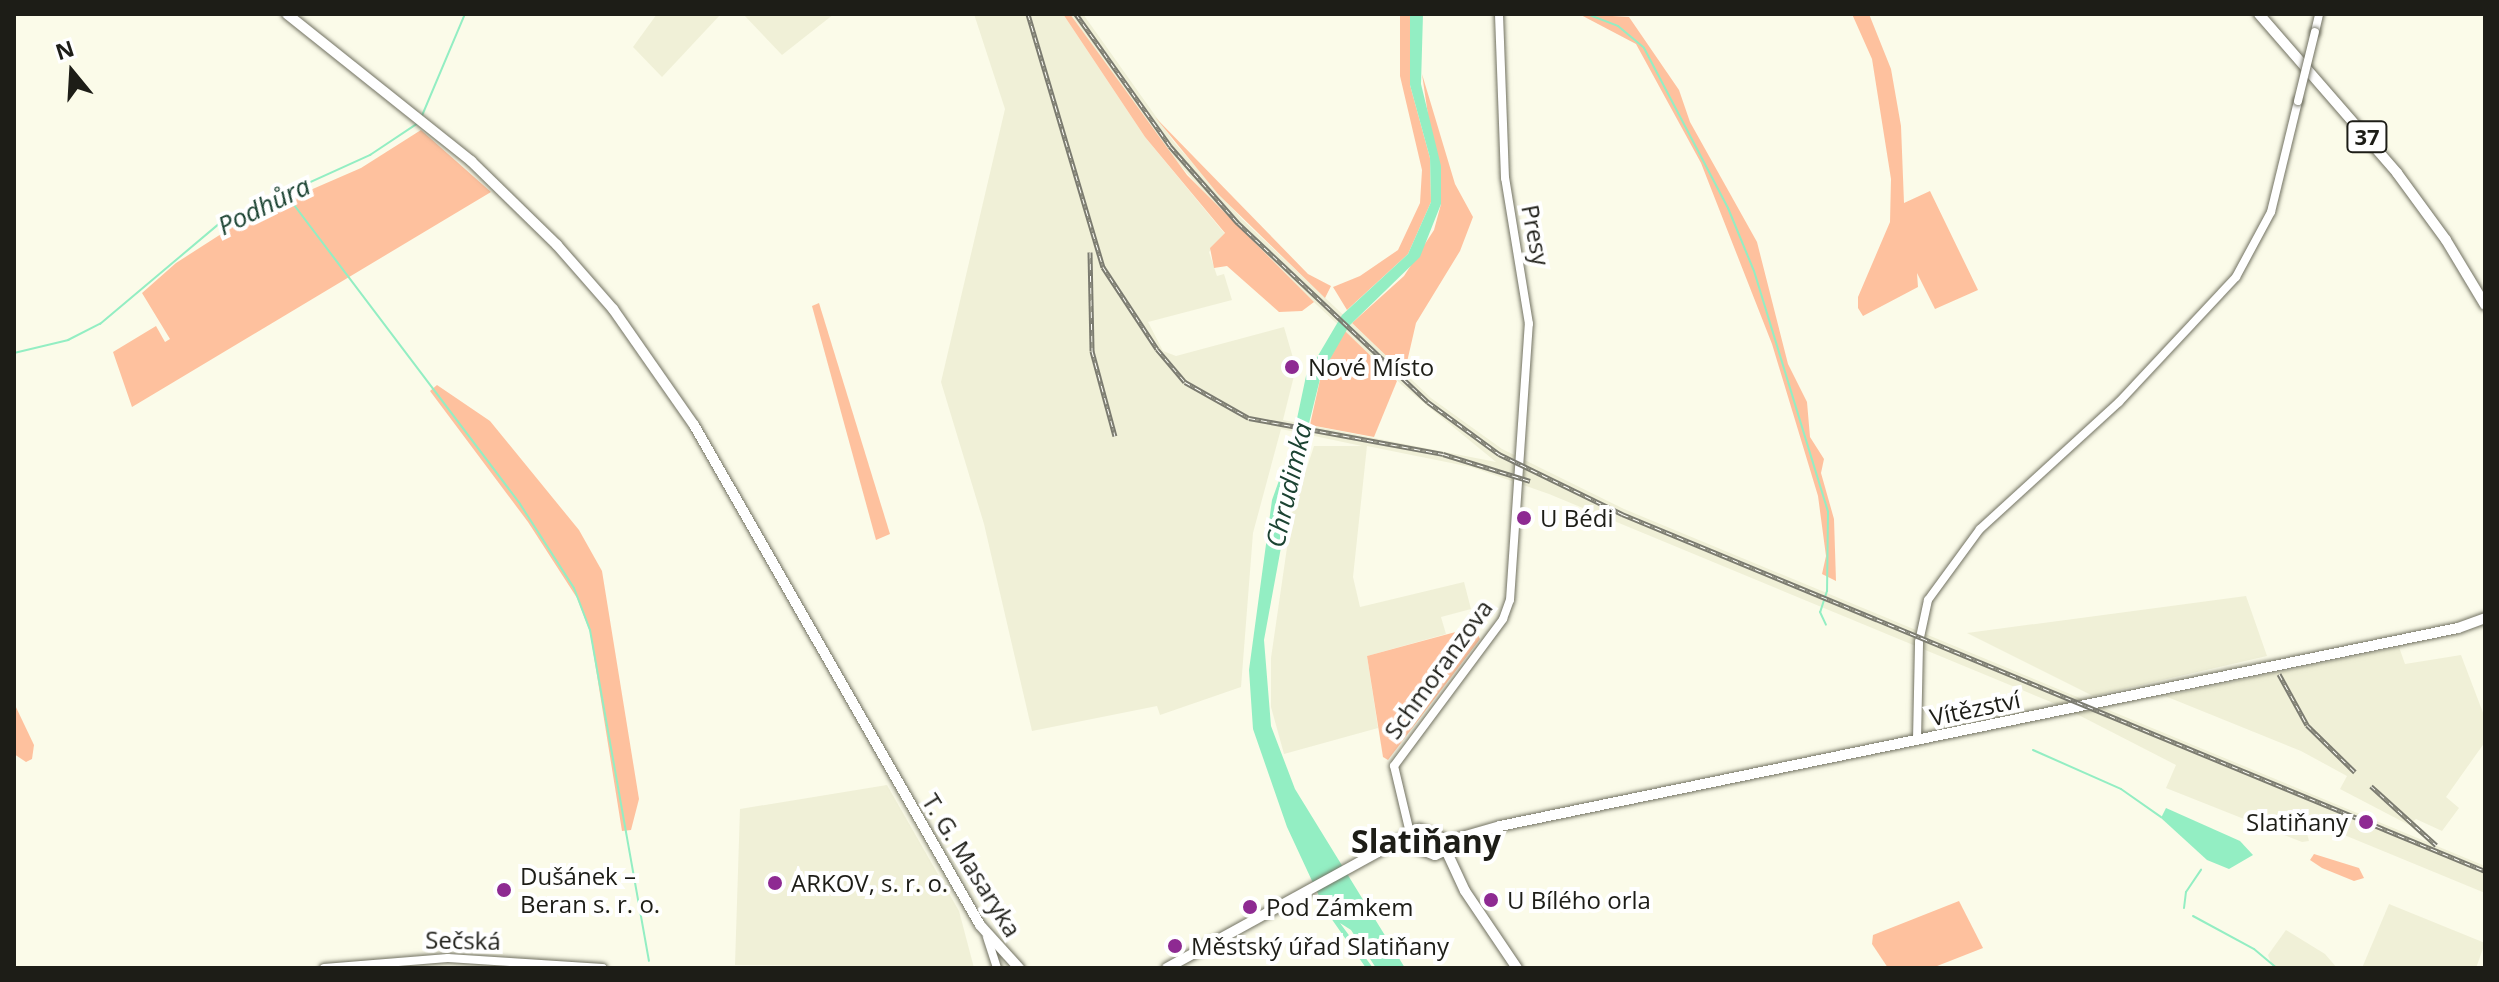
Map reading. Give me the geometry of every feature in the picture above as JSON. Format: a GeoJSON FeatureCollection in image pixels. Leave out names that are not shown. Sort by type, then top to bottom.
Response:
{"type":"FeatureCollection","features":[{"type":"Feature","properties":{"kind":"main road","name":"T. G. Masaryka"},"geometry":{"type":"LineString","coordinates":[[287,14],[418,117],[557,245],[650,358],[707,447],[985,933],[1016,967]]}},
{"type":"Feature","properties":{"kind":"main road","name":"37"},"geometry":{"type":"LineString","coordinates":[[2259,14],[2397,173],[2485,305]]}},
{"type":"Feature","properties":{"kind":"main road"},"geometry":{"type":"LineString","coordinates":[[2458,628],[2485,618]]}},
{"type":"Feature","properties":{"kind":"main road"},"geometry":{"type":"LineString","coordinates":[[2458,628],[2485,626]]}},
{"type":"Feature","properties":{"kind":"main road","name":"Vítězství"},"geometry":{"type":"LineString","coordinates":[[1446,847],[1455,839],[1500,826],[2458,628]]}},
{"type":"Feature","properties":{"kind":"main road","name":"Vítězství"},"geometry":{"type":"LineString","coordinates":[[1431,833],[1500,826]]}},
{"type":"Feature","properties":{"kind":"main road"},"geometry":{"type":"LineString","coordinates":[[1167,968],[1410,834],[1431,833],[1443,838],[1465,891]]}},
{"type":"Feature","properties":{"kind":"main road"},"geometry":{"type":"LineString","coordinates":[[1410,834],[1414,848]]}},
{"type":"Feature","properties":{"kind":"main road"},"geometry":{"type":"LineString","coordinates":[[1367,859],[1414,848],[1438,855],[1446,847]]}},
{"type":"Feature","properties":{"kind":"main road"},"geometry":{"type":"LineString","coordinates":[[1428,853],[1465,891],[1517,968]]}},
{"type":"Feature","properties":{"kind":"street","name":"Presy"},"geometry":{"type":"LineString","coordinates":[[1499,14],[1505,178],[1529,324],[1517,464]]}},
{"type":"Feature","properties":{"kind":"street"},"geometry":{"type":"LineString","coordinates":[[1917,740],[1919,660],[1925,604],[1973,538],[2119,402],[2243,267],[2271,212],[2319,14]]}},
{"type":"Feature","properties":{"kind":"street","name":"Schmoranzova"},"geometry":{"type":"LineString","coordinates":[[1410,834],[1394,766],[1508,612],[1517,464]]}},
{"type":"Feature","properties":{"kind":"street"},"geometry":{"type":"LineString","coordinates":[[1402,798],[1431,833]]}},
{"type":"Feature","properties":{"kind":"street"},"geometry":{"type":"LineString","coordinates":[[985,933],[1000,968],[1016,967]]}},
{"type":"Feature","properties":{"kind":"street","name":"Sečská"},"geometry":{"type":"LineString","coordinates":[[324,968],[448,958],[603,968]]}},
{"type":"Feature","properties":{"kind":"shaded area"},"geometry":{"type":"Polygon","coordinates":[[[657,14],[721,14],[662,77],[633,47],[657,14]]]}},
{"type":"Feature","properties":{"kind":"shaded area"},"geometry":{"type":"Polygon","coordinates":[[[743,14],[834,14],[782,55],[743,14]]]}},
{"type":"Feature","properties":{"kind":"shaded area"},"geometry":{"type":"Polygon","coordinates":[[[974,14],[1063,14],[1145,137],[1225,234],[1209,252],[1217,276],[1224,274],[1232,300],[1148,322],[1163,351],[1176,356],[1284,327],[1296,368],[1283,420],[1496,462],[1402,385],[1234,227],[1166,149],[1070,14],[1083,14],[1174,142],[1242,219],[1431,398],[1502,449],[1624,509],[2485,866],[2485,893],[2303,818],[2309,841],[2302,842],[2166,788],[2176,765],[2063,707],[1549,494],[1471,467],[1367,446],[1353,577],[1360,607],[1464,582],[1471,609],[1441,617],[1446,634],[1367,656],[1378,728],[1284,754],[1271,707],[1271,658],[1292,513],[1314,446],[1362,446],[1281,429],[1253,533],[1241,687],[1160,715],[1157,706],[1032,731],[984,524],[941,382],[1005,109],[974,14]]]}},
{"type":"Feature","properties":{"kind":"shaded area"},"geometry":{"type":"Polygon","coordinates":[[[1063,14],[1070,14],[1187,175],[1314,302],[1302,311],[1279,312],[1227,266],[1214,268],[1210,248],[1225,233],[1145,137],[1063,14]]]}},
{"type":"Feature","properties":{"kind":"shaded area"},"geometry":{"type":"Polygon","coordinates":[[[1400,14],[1410,14],[1410,85],[1430,158],[1431,202],[1408,254],[1347,310],[1333,287],[1360,276],[1398,250],[1420,203],[1422,170],[1400,76],[1400,14]]]}},
{"type":"Feature","properties":{"kind":"shaded area"},"geometry":{"type":"Polygon","coordinates":[[[1579,14],[1629,17],[1679,90],[1690,122],[1757,242],[1788,364],[1807,402],[1810,437],[1824,459],[1821,473],[1834,519],[1836,581],[1822,574],[1826,556],[1818,496],[1772,344],[1701,163],[1636,44],[1579,14]]]}},
{"type":"Feature","properties":{"kind":"shaded area"},"geometry":{"type":"Polygon","coordinates":[[[1852,14],[1869,14],[1891,69],[1901,126],[1904,203],[1930,191],[1978,290],[1935,309],[1917,273],[1918,287],[1863,316],[1858,308],[1858,297],[1890,222],[1891,179],[1872,59],[1852,14]]]}},
{"type":"Feature","properties":{"kind":"shaded area"},"geometry":{"type":"Polygon","coordinates":[[[1422,74],[1455,184],[1473,217],[1460,251],[1416,323],[1407,362],[1398,367],[1352,323],[1404,276],[1434,230],[1441,204],[1422,74]]]}},
{"type":"Feature","properties":{"kind":"shaded area"},"geometry":{"type":"Polygon","coordinates":[[[1155,117],[1308,274],[1331,286],[1325,298],[1218,194],[1155,117]]]}},
{"type":"Feature","properties":{"kind":"shaded area"},"geometry":{"type":"Polygon","coordinates":[[[421,130],[491,192],[132,407],[113,352],[156,326],[165,342],[170,339],[142,293],[176,263],[246,218],[361,168],[421,130]]]}},
{"type":"Feature","properties":{"kind":"shaded area"},"geometry":{"type":"Polygon","coordinates":[[[819,303],[890,534],[876,540],[812,306],[819,303]]]}},
{"type":"Feature","properties":{"kind":"shaded area"},"geometry":{"type":"Polygon","coordinates":[[[1345,331],[1397,381],[1374,437],[1310,425],[1321,375],[1345,331]]]}},
{"type":"Feature","properties":{"kind":"shaded area"},"geometry":{"type":"Polygon","coordinates":[[[437,385],[490,421],[579,530],[602,571],[639,799],[631,830],[622,831],[590,632],[577,598],[528,522],[430,391],[437,385]]]}},
{"type":"Feature","properties":{"kind":"shaded area"},"geometry":{"type":"Polygon","coordinates":[[[2246,596],[2267,656],[2093,696],[1967,633],[2246,596]]]}},
{"type":"Feature","properties":{"kind":"shaded area"},"geometry":{"type":"Polygon","coordinates":[[[1474,627],[1480,639],[1388,760],[1383,757],[1367,656],[1474,627]]]}},
{"type":"Feature","properties":{"kind":"shaded area"},"geometry":{"type":"Polygon","coordinates":[[[2399,647],[2405,664],[2461,655],[2485,718],[2485,742],[2446,797],[2459,808],[2442,831],[2416,819],[2409,825],[2340,789],[2347,776],[2301,751],[2165,696],[2399,647]]]}},
{"type":"Feature","properties":{"kind":"shaded area"},"geometry":{"type":"Polygon","coordinates":[[[14,703],[34,745],[32,759],[26,762],[14,754],[14,703]]]}},
{"type":"Feature","properties":{"kind":"shaded area"},"geometry":{"type":"Polygon","coordinates":[[[887,785],[959,911],[974,968],[735,965],[740,809],[887,785]]]}},
{"type":"Feature","properties":{"kind":"shaded area"},"geometry":{"type":"Polygon","coordinates":[[[2314,854],[2359,868],[2364,878],[2354,881],[2322,868],[2310,860],[2314,854]]]}},
{"type":"Feature","properties":{"kind":"shaded area"},"geometry":{"type":"Polygon","coordinates":[[[1959,901],[1983,948],[1932,968],[1888,968],[1872,944],[1873,935],[1959,901]]]}},
{"type":"Feature","properties":{"kind":"shaded area"},"geometry":{"type":"Polygon","coordinates":[[[2389,904],[2485,943],[2476,968],[2362,968],[2389,904]]]}},
{"type":"Feature","properties":{"kind":"shaded area"},"geometry":{"type":"Polygon","coordinates":[[[2286,930],[2325,954],[2337,968],[2273,968],[2268,955],[2286,930]]]}},
{"type":"Feature","properties":{"kind":"water","name":"Chrudimka"},"geometry":{"type":"Polygon","coordinates":[[[1410,14],[1423,14],[1421,84],[1441,166],[1441,204],[1420,257],[1349,326],[1321,375],[1289,504],[1264,640],[1271,726],[1295,789],[1405,968],[1376,968],[1351,930],[1340,923],[1373,968],[1366,968],[1326,911],[1287,827],[1253,729],[1249,670],[1272,500],[1291,447],[1306,376],[1342,315],[1408,254],[1431,202],[1430,158],[1410,85],[1410,14]]]}},
{"type":"Feature","properties":{"kind":"water"},"geometry":{"type":"Polygon","coordinates":[[[2166,808],[2240,841],[2253,855],[2229,869],[2207,860],[2161,818],[2166,808]]]}},
{"type":"Feature","properties":{"kind":"waterway","name":"Podhůra"},"geometry":{"type":"LineString","coordinates":[[421,118],[465,14]]}},
{"type":"Feature","properties":{"kind":"waterway"},"geometry":{"type":"LineString","coordinates":[[1587,14],[1618,26],[1644,48],[1728,208],[1754,271],[1828,512],[1827,591],[1820,612],[1826,625]]}},
{"type":"Feature","properties":{"kind":"waterway","name":"Podhůra"},"geometry":{"type":"LineString","coordinates":[[14,353],[68,340],[100,324],[220,223],[370,155],[418,123]]}},
{"type":"Feature","properties":{"kind":"waterway"},"geometry":{"type":"LineString","coordinates":[[285,193],[520,504],[574,588],[590,630],[649,961]]}},
{"type":"Feature","properties":{"kind":"waterway"},"geometry":{"type":"LineString","coordinates":[[2033,750],[2121,789],[2161,817]]}},
{"type":"Feature","properties":{"kind":"waterway"},"geometry":{"type":"LineString","coordinates":[[2184,908],[2186,892],[2201,870]]}},
{"type":"Feature","properties":{"kind":"waterway"},"geometry":{"type":"LineString","coordinates":[[2193,916],[2254,949],[2277,968]]}},
{"type":"Feature","properties":{"kind":"railway"},"geometry":{"type":"LineString","coordinates":[[1028,14],[1103,267],[1157,349],[1185,382],[1249,418],[1443,454],[1530,481]]}},
{"type":"Feature","properties":{"kind":"railway"},"geometry":{"type":"LineString","coordinates":[[1076,14],[1170,146],[1238,223],[1428,402],[1499,454],[1622,514],[2485,871]]}},
{"type":"Feature","properties":{"kind":"railway"},"geometry":{"type":"LineString","coordinates":[[1090,252],[1092,351],[1115,436]]}},
{"type":"Feature","properties":{"kind":"railway"},"geometry":{"type":"LineString","coordinates":[[2279,674],[2307,725],[2355,772]]}},
{"type":"Feature","properties":{"kind":"railway"},"geometry":{"type":"LineString","coordinates":[[2371,786],[2436,845]]}},
{"type":"Feature","properties":{"kind":"place","name":"Nové Místo"},"geometry":{"type":"Point","coordinates":[1292,367]}},
{"type":"Feature","properties":{"kind":"place","name":"U Bédi"},"geometry":{"type":"Point","coordinates":[1524,518]}},
{"type":"Feature","properties":{"kind":"place","name":"Slatiňany"},"geometry":{"type":"Point","coordinates":[2366,822]}},
{"type":"Feature","properties":{"kind":"place","name":"ARKOV, s. r. o."},"geometry":{"type":"Point","coordinates":[775,883]}},
{"type":"Feature","properties":{"kind":"place","name":"Dušánek – Beran s. r. o."},"geometry":{"type":"Point","coordinates":[504,890]}},
{"type":"Feature","properties":{"kind":"place","name":"U Bílého orla"},"geometry":{"type":"Point","coordinates":[1491,900]}},
{"type":"Feature","properties":{"kind":"place","name":"Pod Zámkem"},"geometry":{"type":"Point","coordinates":[1250,907]}},
{"type":"Feature","properties":{"kind":"place","name":"Městský úřad Slatiňany"},"geometry":{"type":"Point","coordinates":[1175,946]}},
{"type":"Feature","properties":{"kind":"district","name":"Slatiňany"},"geometry":{"type":"Point","coordinates":[1426,841]}}]}
